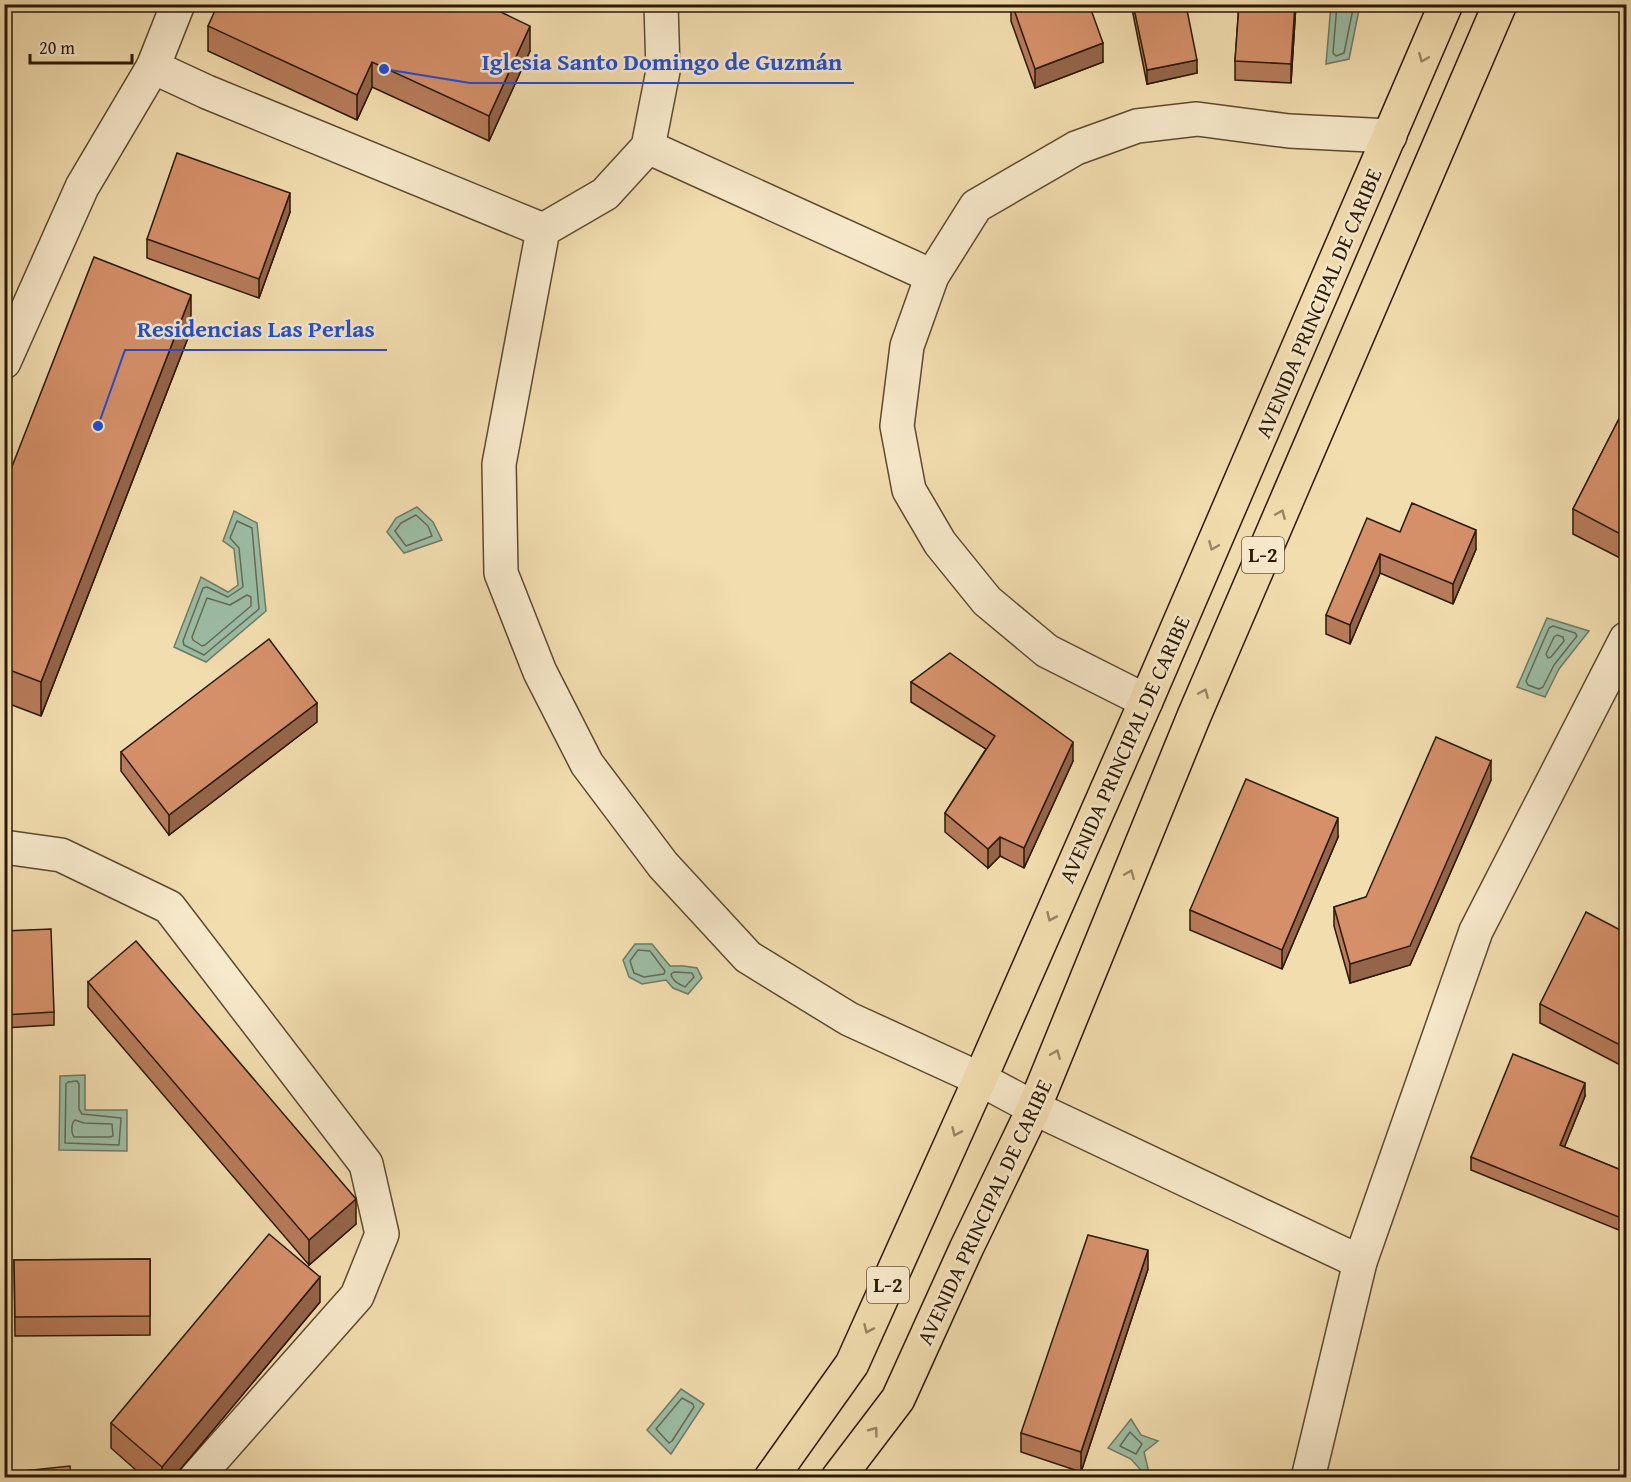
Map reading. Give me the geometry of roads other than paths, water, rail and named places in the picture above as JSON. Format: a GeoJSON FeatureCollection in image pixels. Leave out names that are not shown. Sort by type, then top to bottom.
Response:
{"type":"FeatureCollection","features":[{"type":"Feature","properties":{"kind":"main road","name":"AVENIDA PRINCIPAL DE CARIBE"},"geometry":{"type":"LineString","coordinates":[[771,1478],[852,1364],[981,1079],[1446,4]]}},
{"type":"Feature","properties":{"kind":"main road","name":"AVENIDA PRINCIPAL DE CARIBE"},"geometry":{"type":"LineString","coordinates":[[838,1478],[898,1399],[966,1249],[1034,1108],[1194,716],[1500,4]]}},
{"type":"Feature","properties":{"kind":"street"},"geometry":{"type":"LineString","coordinates":[[4,362],[82,187],[153,67],[178,4]]}},
{"type":"Feature","properties":{"kind":"street"},"geometry":{"type":"LineString","coordinates":[[661,4],[663,71],[648,147],[605,194],[543,230],[499,464],[501,573],[540,672],[587,764],[663,865],[748,957],[849,1019],[981,1079],[1034,1108],[1360,1262]]}},
{"type":"Feature","properties":{"kind":"street"},"geometry":{"type":"LineString","coordinates":[[153,67],[207,92],[543,230]]}},
{"type":"Feature","properties":{"kind":"street"},"geometry":{"type":"LineString","coordinates":[[1146,701],[1047,651],[987,601],[940,543],[909,490],[897,426],[907,346],[932,276],[976,206],[1076,148],[1137,126],[1197,119],[1289,131],[1390,136]]}},
{"type":"Feature","properties":{"kind":"street"},"geometry":{"type":"LineString","coordinates":[[648,147],[932,276]]}},
{"type":"Feature","properties":{"kind":"street"},"geometry":{"type":"LineString","coordinates":[[1308,1478],[1360,1262],[1476,931],[1626,639]]}},
{"type":"Feature","properties":{"kind":"street"},"geometry":{"type":"LineString","coordinates":[[4,847],[61,855],[169,907],[366,1164],[382,1234],[357,1296],[196,1478]]}},
{"type":"Feature","properties":{"kind":"water"},"geometry":{"type":"Polygon","coordinates":[[[1331,5],[1360,5],[1349,59],[1326,64],[1331,5]]]}},
{"type":"Feature","properties":{"kind":"water"},"geometry":{"type":"Polygon","coordinates":[[[417,507],[433,522],[442,540],[404,553],[387,532],[396,518],[417,507]]]}},
{"type":"Feature","properties":{"kind":"water"},"geometry":{"type":"Polygon","coordinates":[[[234,511],[257,523],[266,611],[206,662],[174,647],[201,577],[228,592],[238,585],[234,549],[223,541],[234,511]]]}},
{"type":"Feature","properties":{"kind":"water"},"geometry":{"type":"Polygon","coordinates":[[[1547,618],[1589,631],[1559,669],[1545,697],[1517,687],[1547,618]]]}},
{"type":"Feature","properties":{"kind":"water"},"geometry":{"type":"Polygon","coordinates":[[[635,944],[652,944],[670,966],[697,968],[702,978],[688,994],[673,988],[666,980],[642,984],[629,977],[623,960],[635,944]]]}},
{"type":"Feature","properties":{"kind":"water"},"geometry":{"type":"Polygon","coordinates":[[[85,1075],[85,1110],[127,1110],[127,1151],[59,1150],[60,1076],[85,1075]]]}},
{"type":"Feature","properties":{"kind":"water"},"geometry":{"type":"Polygon","coordinates":[[[681,1389],[704,1404],[671,1454],[647,1430],[681,1389]]]}},
{"type":"Feature","properties":{"kind":"water"},"geometry":{"type":"Polygon","coordinates":[[[1131,1419],[1141,1435],[1158,1441],[1144,1452],[1150,1477],[1147,1477],[1131,1459],[1108,1448],[1131,1419]]]}},
{"type":"Feature","properties":{"kind":"place","name":"Iglesia Santo Domingo de Guzmán"},"geometry":{"type":"Point","coordinates":[384,69]}},
{"type":"Feature","properties":{"kind":"place","name":"Residencias Las Perlas"},"geometry":{"type":"Point","coordinates":[98,426]}}]}
